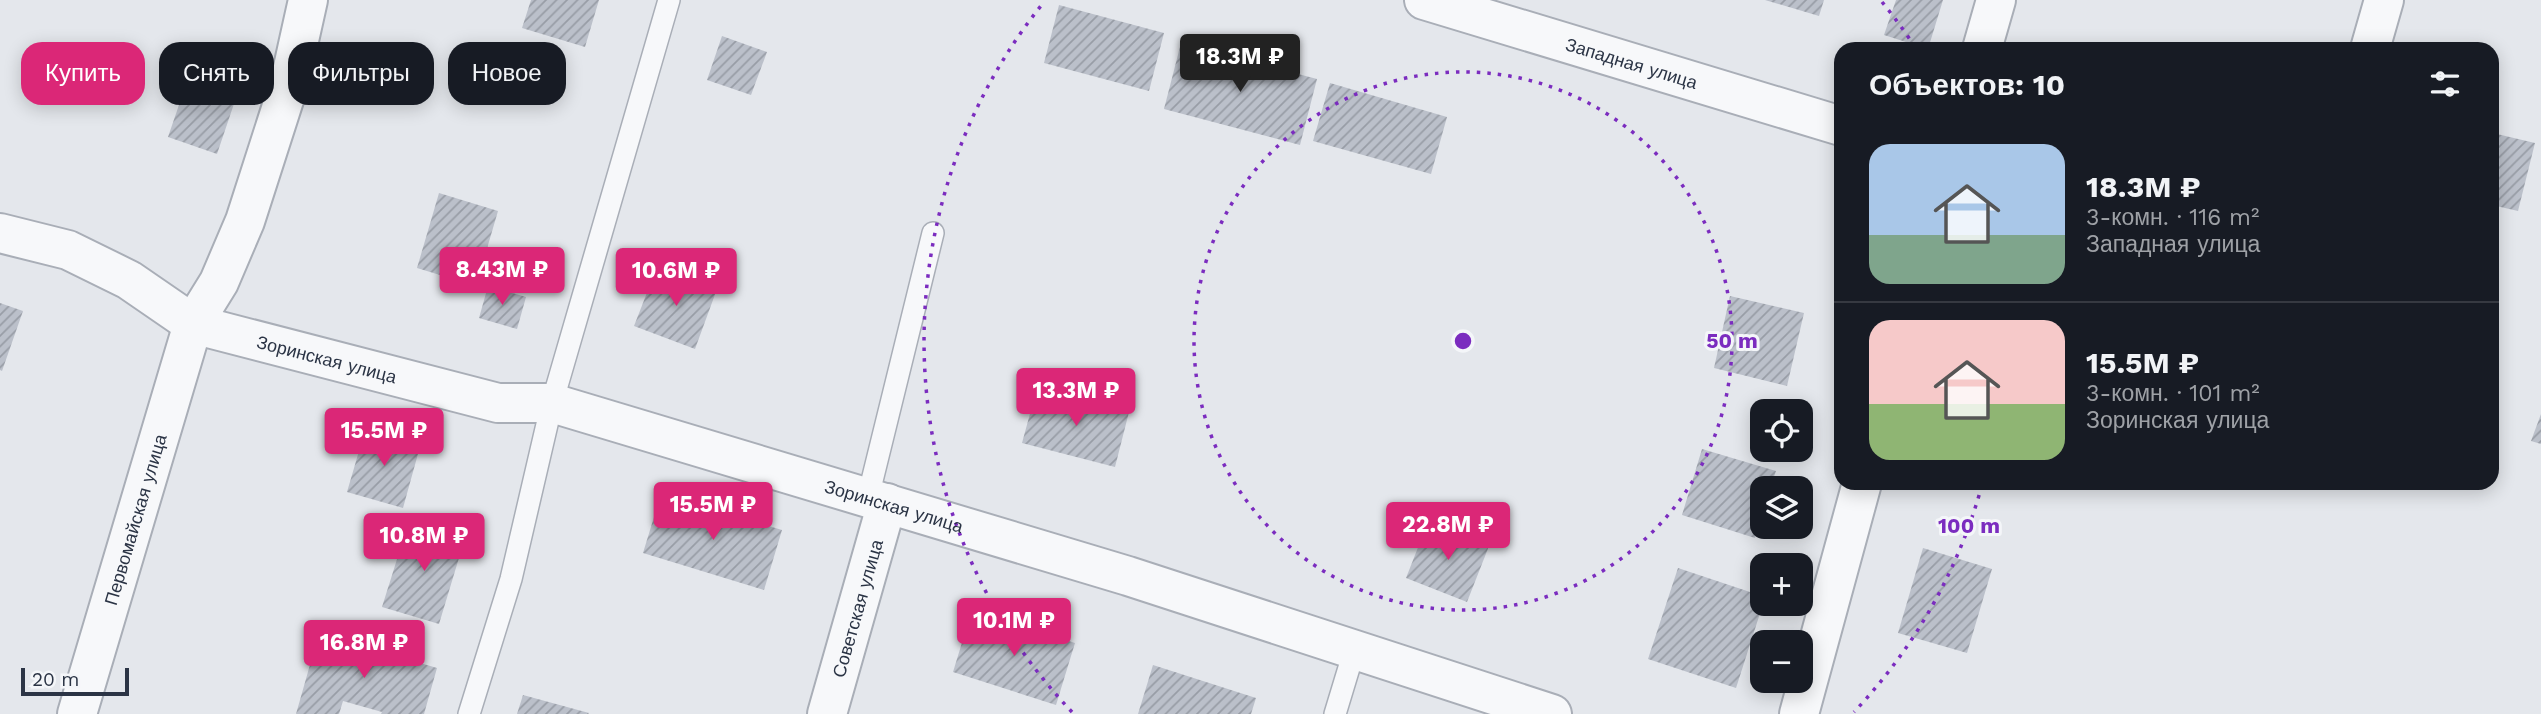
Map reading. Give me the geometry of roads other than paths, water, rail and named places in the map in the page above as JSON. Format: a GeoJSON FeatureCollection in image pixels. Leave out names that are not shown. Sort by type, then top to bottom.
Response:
{"type":"FeatureCollection","features":[{"type":"Feature","properties":{"kind":"street","name":"Первомайская улица"},"geometry":{"type":"LineString","coordinates":[[77,714],[193,324],[219,282],[245,221],[290,81],[309,0]]}},
{"type":"Feature","properties":{"kind":"street","name":"Западная улица"},"geometry":{"type":"LineString","coordinates":[[1423,0],[1834,124]]}},
{"type":"Feature","properties":{"kind":"street"},"geometry":{"type":"LineString","coordinates":[[1984,42],[1996,0]]}},
{"type":"Feature","properties":{"kind":"street"},"geometry":{"type":"LineString","coordinates":[[2372,42],[2384,0]]}},
{"type":"Feature","properties":{"kind":"street","name":"Зоринская улица"},"geometry":{"type":"LineString","coordinates":[[0,233],[68,250],[129,280],[193,324],[498,403],[552,403],[878,500],[1355,648],[1552,714]]}},
{"type":"Feature","properties":{"kind":"street"},"geometry":{"type":"LineString","coordinates":[[1799,714],[1860,490]]}},
{"type":"Feature","properties":{"kind":"street","name":"Советская улица"},"geometry":{"type":"LineString","coordinates":[[827,714],[878,500]]}},
{"type":"Feature","properties":{"kind":"lane"},"geometry":{"type":"LineString","coordinates":[[470,714],[511,579],[552,403],[669,0]]}},
{"type":"Feature","properties":{"kind":"lane"},"geometry":{"type":"LineString","coordinates":[[878,500],[933,233]]}},
{"type":"Feature","properties":{"kind":"lane"},"geometry":{"type":"LineString","coordinates":[[1335,714],[1355,648]]}}]}
